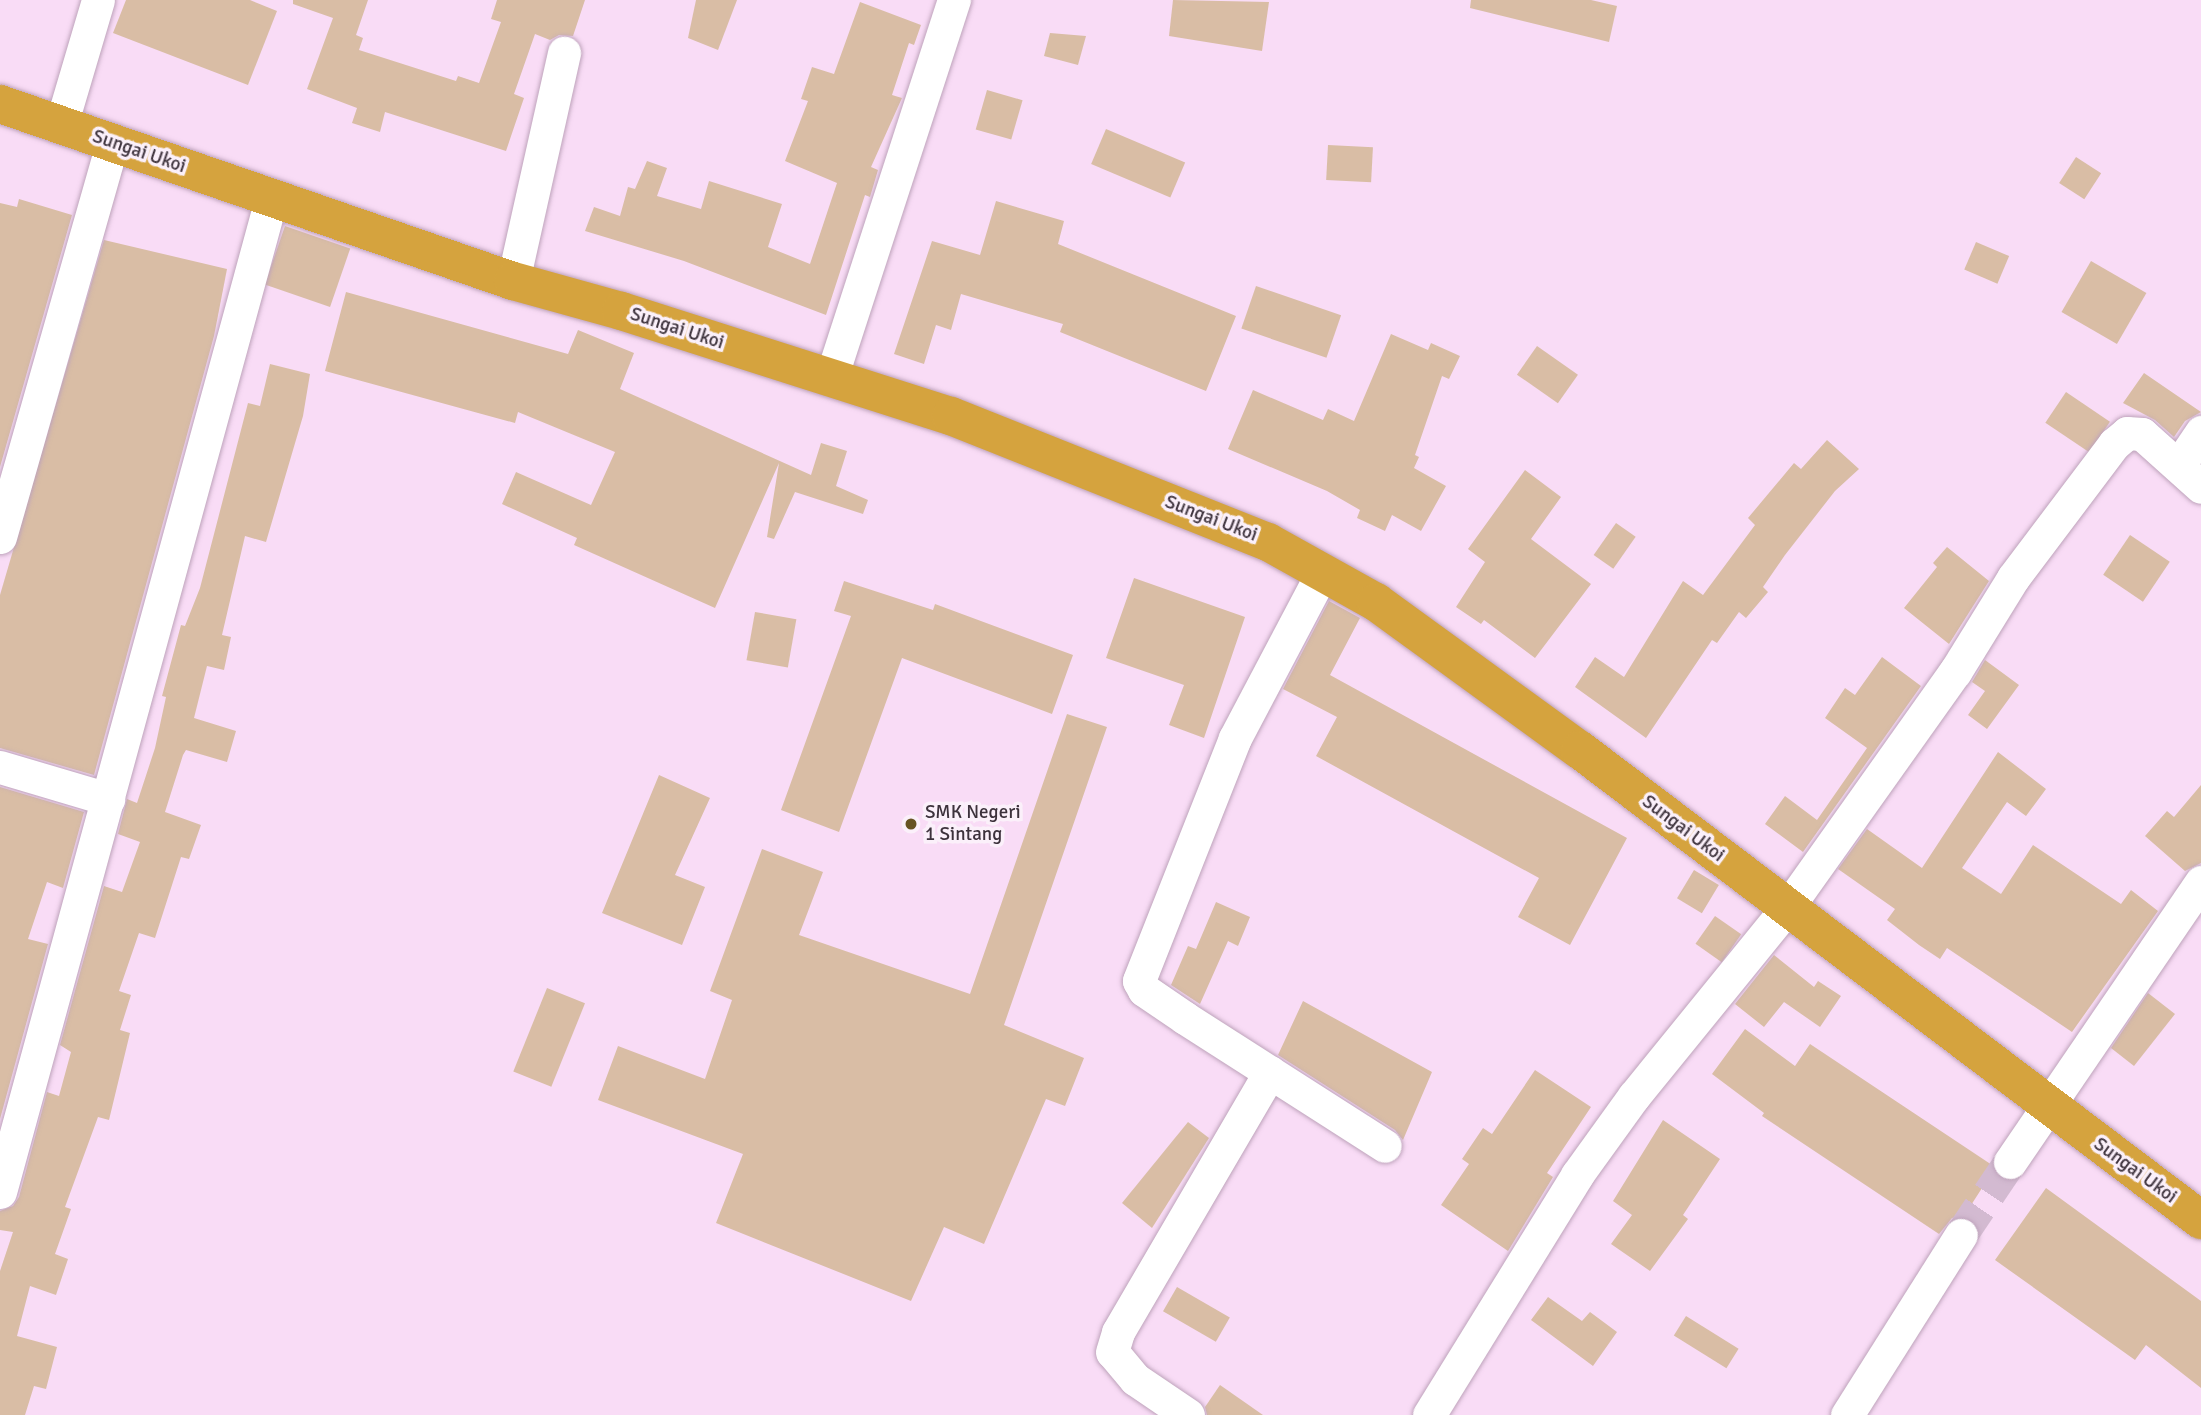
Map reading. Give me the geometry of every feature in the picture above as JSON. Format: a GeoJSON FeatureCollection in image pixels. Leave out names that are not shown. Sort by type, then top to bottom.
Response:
{"type":"FeatureCollection","features":[{"type":"Feature","properties":{"kind":"highway","name":"Sungai Ukoi"},"geometry":{"type":"LineString","coordinates":[[0,104],[513,281],[951,416],[1268,542],[1376,603],[1467,668],[2047,1107],[2201,1220]]}},
{"type":"Feature","properties":{"kind":"street"},"geometry":{"type":"LineString","coordinates":[[61,125],[99,0]]}},
{"type":"Feature","properties":{"kind":"street"},"geometry":{"type":"LineString","coordinates":[[831,378],[954,0]]}},
{"type":"Feature","properties":{"kind":"street"},"geometry":{"type":"LineString","coordinates":[[513,281],[564,53]]}},
{"type":"Feature","properties":{"kind":"street"},"geometry":{"type":"LineString","coordinates":[[0,537],[112,143]]}},
{"type":"Feature","properties":{"kind":"street"},"geometry":{"type":"LineString","coordinates":[[0,1192],[272,196]]}},
{"type":"Feature","properties":{"kind":"street"},"geometry":{"type":"LineString","coordinates":[[1429,1415],[1577,1175],[1634,1096],[1787,908],[1955,672],[2013,578],[2114,444],[2127,433],[2142,434],[2190,476],[2201,432]]}},
{"type":"Feature","properties":{"kind":"street"},"geometry":{"type":"LineString","coordinates":[[1322,573],[1234,738],[1139,981],[1144,990],[1385,1146]]}},
{"type":"Feature","properties":{"kind":"street"},"geometry":{"type":"LineString","coordinates":[[0,767],[108,799]]}},
{"type":"Feature","properties":{"kind":"street"},"geometry":{"type":"LineString","coordinates":[[2010,1162],[2201,882]]}},
{"type":"Feature","properties":{"kind":"street"},"geometry":{"type":"LineString","coordinates":[[1188,1415],[1135,1379],[1112,1352],[1118,1332],[1270,1072]]}},
{"type":"Feature","properties":{"kind":"street"},"geometry":{"type":"LineString","coordinates":[[1847,1415],[1961,1235]]}},
{"type":"Feature","properties":{"kind":"building"},"geometry":{"type":"Polygon","coordinates":[[[126,0],[250,0],[277,11],[248,85],[113,33],[126,0]]]}},
{"type":"Feature","properties":{"kind":"building"},"geometry":{"type":"Polygon","coordinates":[[[293,0],[368,0],[356,35],[363,38],[359,50],[456,81],[458,76],[479,83],[501,22],[491,19],[497,0],[585,0],[573,36],[559,35],[550,40],[535,34],[514,94],[524,98],[506,151],[385,112],[380,132],[352,123],[357,108],[307,89],[333,18],[293,4],[293,0]]]}},
{"type":"Feature","properties":{"kind":"building"},"geometry":{"type":"Polygon","coordinates":[[[696,0],[737,0],[718,50],[688,38],[696,0]]]}},
{"type":"Feature","properties":{"kind":"building"},"geometry":{"type":"Polygon","coordinates":[[[1173,0],[1269,2],[1262,51],[1169,36],[1173,0]]]}},
{"type":"Feature","properties":{"kind":"building"},"geometry":{"type":"Polygon","coordinates":[[[1471,0],[1591,0],[1617,6],[1609,42],[1470,8],[1471,0]]]}},
{"type":"Feature","properties":{"kind":"building"},"geometry":{"type":"Polygon","coordinates":[[[860,2],[921,25],[914,45],[909,43],[892,95],[902,98],[871,167],[878,170],[870,197],[865,195],[826,315],[684,261],[585,231],[594,207],[620,216],[628,187],[635,189],[647,161],[667,168],[657,196],[701,209],[709,181],[782,204],[768,247],[810,264],[837,183],[785,161],[808,101],[801,99],[812,67],[834,74],[860,2]]]}},
{"type":"Feature","properties":{"kind":"building"},"geometry":{"type":"Polygon","coordinates":[[[1050,33],[1086,36],[1078,65],[1044,56],[1050,33]]]}},
{"type":"Feature","properties":{"kind":"building"},"geometry":{"type":"Polygon","coordinates":[[[987,90],[1023,100],[1011,140],[976,129],[987,90]]]}},
{"type":"Feature","properties":{"kind":"building"},"geometry":{"type":"Polygon","coordinates":[[[1106,129],[1185,163],[1170,198],[1091,164],[1106,129]]]}},
{"type":"Feature","properties":{"kind":"building"},"geometry":{"type":"Polygon","coordinates":[[[1328,145],[1373,147],[1371,182],[1326,180],[1328,145]]]}},
{"type":"Feature","properties":{"kind":"building"},"geometry":{"type":"Polygon","coordinates":[[[2076,157],[2101,173],[2084,199],[2059,183],[2076,157]]]}},
{"type":"Feature","properties":{"kind":"building"},"geometry":{"type":"Polygon","coordinates":[[[19,199],[72,215],[0,467],[0,203],[17,207],[19,199]]]}},
{"type":"Feature","properties":{"kind":"building"},"geometry":{"type":"Polygon","coordinates":[[[996,201],[1064,221],[1058,244],[1236,316],[1206,391],[1060,332],[1063,324],[961,294],[951,330],[936,325],[924,364],[894,354],[932,241],[980,255],[996,201]]]}},
{"type":"Feature","properties":{"kind":"building"},"geometry":{"type":"Polygon","coordinates":[[[285,226],[350,248],[330,307],[265,285],[285,226]]]}},
{"type":"Feature","properties":{"kind":"building"},"geometry":{"type":"Polygon","coordinates":[[[104,240],[227,269],[214,336],[94,775],[0,748],[0,595],[104,240]]]}},
{"type":"Feature","properties":{"kind":"building"},"geometry":{"type":"Polygon","coordinates":[[[1976,242],[2009,256],[1997,284],[1964,270],[1976,242]]]}},
{"type":"Feature","properties":{"kind":"building"},"geometry":{"type":"Polygon","coordinates":[[[2091,261],[2146,293],[2117,344],[2062,312],[2091,261]]]}},
{"type":"Feature","properties":{"kind":"building"},"geometry":{"type":"Polygon","coordinates":[[[1256,286],[1341,315],[1326,358],[1241,329],[1256,286]]]}},
{"type":"Feature","properties":{"kind":"building"},"geometry":{"type":"Polygon","coordinates":[[[346,292],[568,354],[578,330],[634,353],[620,389],[811,475],[821,443],[847,451],[836,486],[868,500],[863,514],[795,492],[774,539],[767,537],[779,463],[715,608],[574,545],[577,538],[502,504],[516,472],[591,505],[615,452],[518,412],[515,423],[325,371],[346,292]]]}},
{"type":"Feature","properties":{"kind":"building"},"geometry":{"type":"Polygon","coordinates":[[[1391,334],[1428,350],[1431,343],[1460,356],[1449,379],[1442,376],[1415,455],[1419,457],[1414,468],[1446,486],[1421,531],[1392,515],[1385,531],[1357,518],[1360,510],[1327,491],[1228,449],[1253,390],[1323,420],[1328,409],[1354,421],[1391,334]]]}},
{"type":"Feature","properties":{"kind":"building"},"geometry":{"type":"Polygon","coordinates":[[[1537,346],[1578,375],[1558,403],[1517,375],[1537,346]]]}},
{"type":"Feature","properties":{"kind":"building"},"geometry":{"type":"Polygon","coordinates":[[[270,364],[310,374],[303,416],[266,542],[245,536],[222,635],[231,637],[224,670],[207,666],[194,718],[236,731],[227,762],[186,750],[183,755],[165,812],[201,825],[189,859],[181,857],[155,938],[139,933],[119,991],[131,995],[120,1030],[130,1033],[109,1120],[98,1117],[65,1207],[71,1209],[55,1254],[68,1259],[56,1295],[30,1286],[17,1336],[57,1347],[46,1389],[34,1386],[25,1415],[0,1415],[0,1271],[13,1232],[0,1230],[0,1211],[13,1206],[19,1197],[47,1092],[59,1096],[71,1052],[60,1045],[104,886],[122,892],[140,842],[118,834],[127,799],[137,803],[155,748],[166,697],[162,696],[181,625],[185,626],[200,588],[248,403],[260,406],[270,364]]]}},
{"type":"Feature","properties":{"kind":"building"},"geometry":{"type":"Polygon","coordinates":[[[2144,373],[2201,412],[2185,421],[2174,437],[2155,420],[2123,403],[2144,373]]]}},
{"type":"Feature","properties":{"kind":"building"},"geometry":{"type":"Polygon","coordinates":[[[2066,392],[2110,422],[2089,452],[2045,423],[2066,392]]]}},
{"type":"Feature","properties":{"kind":"building"},"geometry":{"type":"Polygon","coordinates":[[[1827,440],[1859,469],[1835,491],[1785,555],[1763,587],[1768,592],[1746,618],[1739,612],[1717,643],[1712,640],[1646,738],[1575,687],[1595,657],[1624,677],[1683,581],[1703,595],[1755,525],[1748,518],[1794,463],[1801,469],[1827,440]]]}},
{"type":"Feature","properties":{"kind":"building"},"geometry":{"type":"Polygon","coordinates":[[[1525,470],[1561,497],[1531,539],[1591,584],[1535,658],[1484,620],[1481,624],[1456,607],[1485,562],[1468,549],[1525,470]]]}},
{"type":"Feature","properties":{"kind":"building"},"geometry":{"type":"Polygon","coordinates":[[[1616,523],[1636,537],[1613,569],[1594,555],[1616,523]]]}},
{"type":"Feature","properties":{"kind":"building"},"geometry":{"type":"Polygon","coordinates":[[[2130,535],[2170,562],[2143,602],[2103,575],[2130,535]]]}},
{"type":"Feature","properties":{"kind":"building"},"geometry":{"type":"Polygon","coordinates":[[[1947,547],[1989,581],[1949,644],[1904,608],[1937,567],[1933,563],[1947,547]]]}},
{"type":"Feature","properties":{"kind":"building"},"geometry":{"type":"Polygon","coordinates":[[[1134,578],[1245,617],[1204,738],[1169,725],[1184,685],[1106,658],[1134,578]]]}},
{"type":"Feature","properties":{"kind":"building"},"geometry":{"type":"Polygon","coordinates":[[[844,581],[933,610],[935,604],[1073,655],[1052,714],[902,658],[839,832],[781,810],[851,616],[834,611],[844,581]]]}},
{"type":"Feature","properties":{"kind":"building"},"geometry":{"type":"Polygon","coordinates":[[[1329,601],[1360,618],[1330,675],[1627,838],[1570,945],[1518,917],[1539,878],[1316,756],[1337,717],[1283,689],[1329,601]]]}},
{"type":"Feature","properties":{"kind":"building"},"geometry":{"type":"Polygon","coordinates":[[[755,612],[796,619],[788,668],[746,660],[755,612]]]}},
{"type":"Feature","properties":{"kind":"building"},"geometry":{"type":"Polygon","coordinates":[[[1882,657],[1921,686],[1803,852],[1765,824],[1785,796],[1817,820],[1867,748],[1825,718],[1845,688],[1855,695],[1882,657]]]}},
{"type":"Feature","properties":{"kind":"building"},"geometry":{"type":"Polygon","coordinates":[[[1985,660],[2019,685],[1987,729],[1968,715],[1985,691],[1972,682],[1985,660]]]}},
{"type":"Feature","properties":{"kind":"building"},"geometry":{"type":"Polygon","coordinates":[[[1067,714],[1107,727],[1004,1025],[1084,1058],[1065,1106],[1046,1099],[984,1244],[944,1227],[911,1301],[716,1223],[743,1154],[598,1100],[618,1046],[705,1079],[732,1000],[710,991],[762,849],[823,872],[799,935],[970,994],[1067,714]]]}},
{"type":"Feature","properties":{"kind":"building"},"geometry":{"type":"Polygon","coordinates":[[[1998,752],[2046,789],[2026,816],[2007,802],[1962,868],[2001,894],[2033,845],[2121,904],[2131,890],[2158,911],[2072,1032],[1947,948],[1940,959],[1919,945],[1887,920],[1895,909],[1838,869],[1867,829],[1922,868],[1998,752]]]}},
{"type":"Feature","properties":{"kind":"building"},"geometry":{"type":"Polygon","coordinates":[[[659,775],[710,798],[675,875],[705,887],[682,945],[602,913],[659,775]]]}},
{"type":"Feature","properties":{"kind":"building"},"geometry":{"type":"Polygon","coordinates":[[[2201,785],[2201,863],[2185,871],[2145,836],[2167,811],[2174,817],[2201,785]]]}},
{"type":"Feature","properties":{"kind":"building"},"geometry":{"type":"Polygon","coordinates":[[[0,787],[84,812],[63,888],[47,882],[28,939],[48,944],[0,1119],[0,787]]]}},
{"type":"Feature","properties":{"kind":"building"},"geometry":{"type":"Polygon","coordinates":[[[1694,870],[1719,885],[1702,913],[1677,898],[1694,870]]]}},
{"type":"Feature","properties":{"kind":"building"},"geometry":{"type":"Polygon","coordinates":[[[1216,902],[1250,917],[1238,946],[1228,941],[1200,1004],[1171,985],[1188,946],[1196,949],[1216,902]]]}},
{"type":"Feature","properties":{"kind":"building"},"geometry":{"type":"Polygon","coordinates":[[[1715,916],[1741,934],[1722,962],[1695,944],[1715,916]]]}},
{"type":"Feature","properties":{"kind":"building"},"geometry":{"type":"Polygon","coordinates":[[[1774,955],[1814,987],[1818,981],[1841,996],[1820,1027],[1784,1002],[1764,1027],[1735,1004],[1774,955]]]}},
{"type":"Feature","properties":{"kind":"building"},"geometry":{"type":"Polygon","coordinates":[[[547,988],[585,1003],[551,1087],[513,1071],[547,988]]]}},
{"type":"Feature","properties":{"kind":"building"},"geometry":{"type":"Polygon","coordinates":[[[2148,993],[2175,1014],[2134,1066],[2111,1048],[2148,993]]]}},
{"type":"Feature","properties":{"kind":"building"},"geometry":{"type":"Polygon","coordinates":[[[1303,1001],[1432,1072],[1403,1140],[1395,1130],[1278,1055],[1303,1001]]]}},
{"type":"Feature","properties":{"kind":"building"},"geometry":{"type":"Polygon","coordinates":[[[1745,1029],[1795,1066],[1810,1044],[1992,1165],[1993,1171],[1964,1216],[1952,1218],[1939,1234],[1762,1116],[1764,1113],[1712,1074],[1745,1029]]]}},
{"type":"Feature","properties":{"kind":"building"},"geometry":{"type":"Polygon","coordinates":[[[1535,1070],[1591,1107],[1547,1173],[1553,1177],[1508,1251],[1441,1205],[1469,1164],[1462,1159],[1483,1128],[1492,1134],[1535,1070]]]}},
{"type":"Feature","properties":{"kind":"building"},"geometry":{"type":"Polygon","coordinates":[[[1663,1120],[1720,1159],[1683,1215],[1688,1219],[1650,1271],[1611,1244],[1632,1215],[1613,1201],[1663,1120]]]}},
{"type":"Feature","properties":{"kind":"building"},"geometry":{"type":"Polygon","coordinates":[[[1188,1122],[1209,1138],[1152,1228],[1122,1203],[1188,1122]]]}},
{"type":"Feature","properties":{"kind":"building"},"geometry":{"type":"Polygon","coordinates":[[[2046,1188],[2201,1301],[2201,1388],[2146,1345],[2135,1360],[1995,1260],[2046,1188]]]}},
{"type":"Feature","properties":{"kind":"building"},"geometry":{"type":"Polygon","coordinates":[[[1177,1287],[1230,1318],[1216,1342],[1163,1311],[1177,1287]]]}},
{"type":"Feature","properties":{"kind":"building"},"geometry":{"type":"Polygon","coordinates":[[[1548,1297],[1582,1321],[1590,1312],[1617,1332],[1593,1366],[1531,1320],[1548,1297]]]}},
{"type":"Feature","properties":{"kind":"building"},"geometry":{"type":"Polygon","coordinates":[[[1686,1316],[1739,1349],[1726,1368],[1674,1336],[1686,1316]]]}},
{"type":"Feature","properties":{"kind":"building"},"geometry":{"type":"Polygon","coordinates":[[[1220,1385],[1263,1415],[1207,1415],[1205,1407],[1220,1385]]]}},
{"type":"Feature","properties":{"kind":"tunnel"},"geometry":{"type":"LineString","coordinates":[[1961,1235],[2010,1162]]}},
{"type":"Feature","properties":{"kind":"place","name":"SMK Negeri 1 Sintang"},"geometry":{"type":"Point","coordinates":[911,824]}}]}
